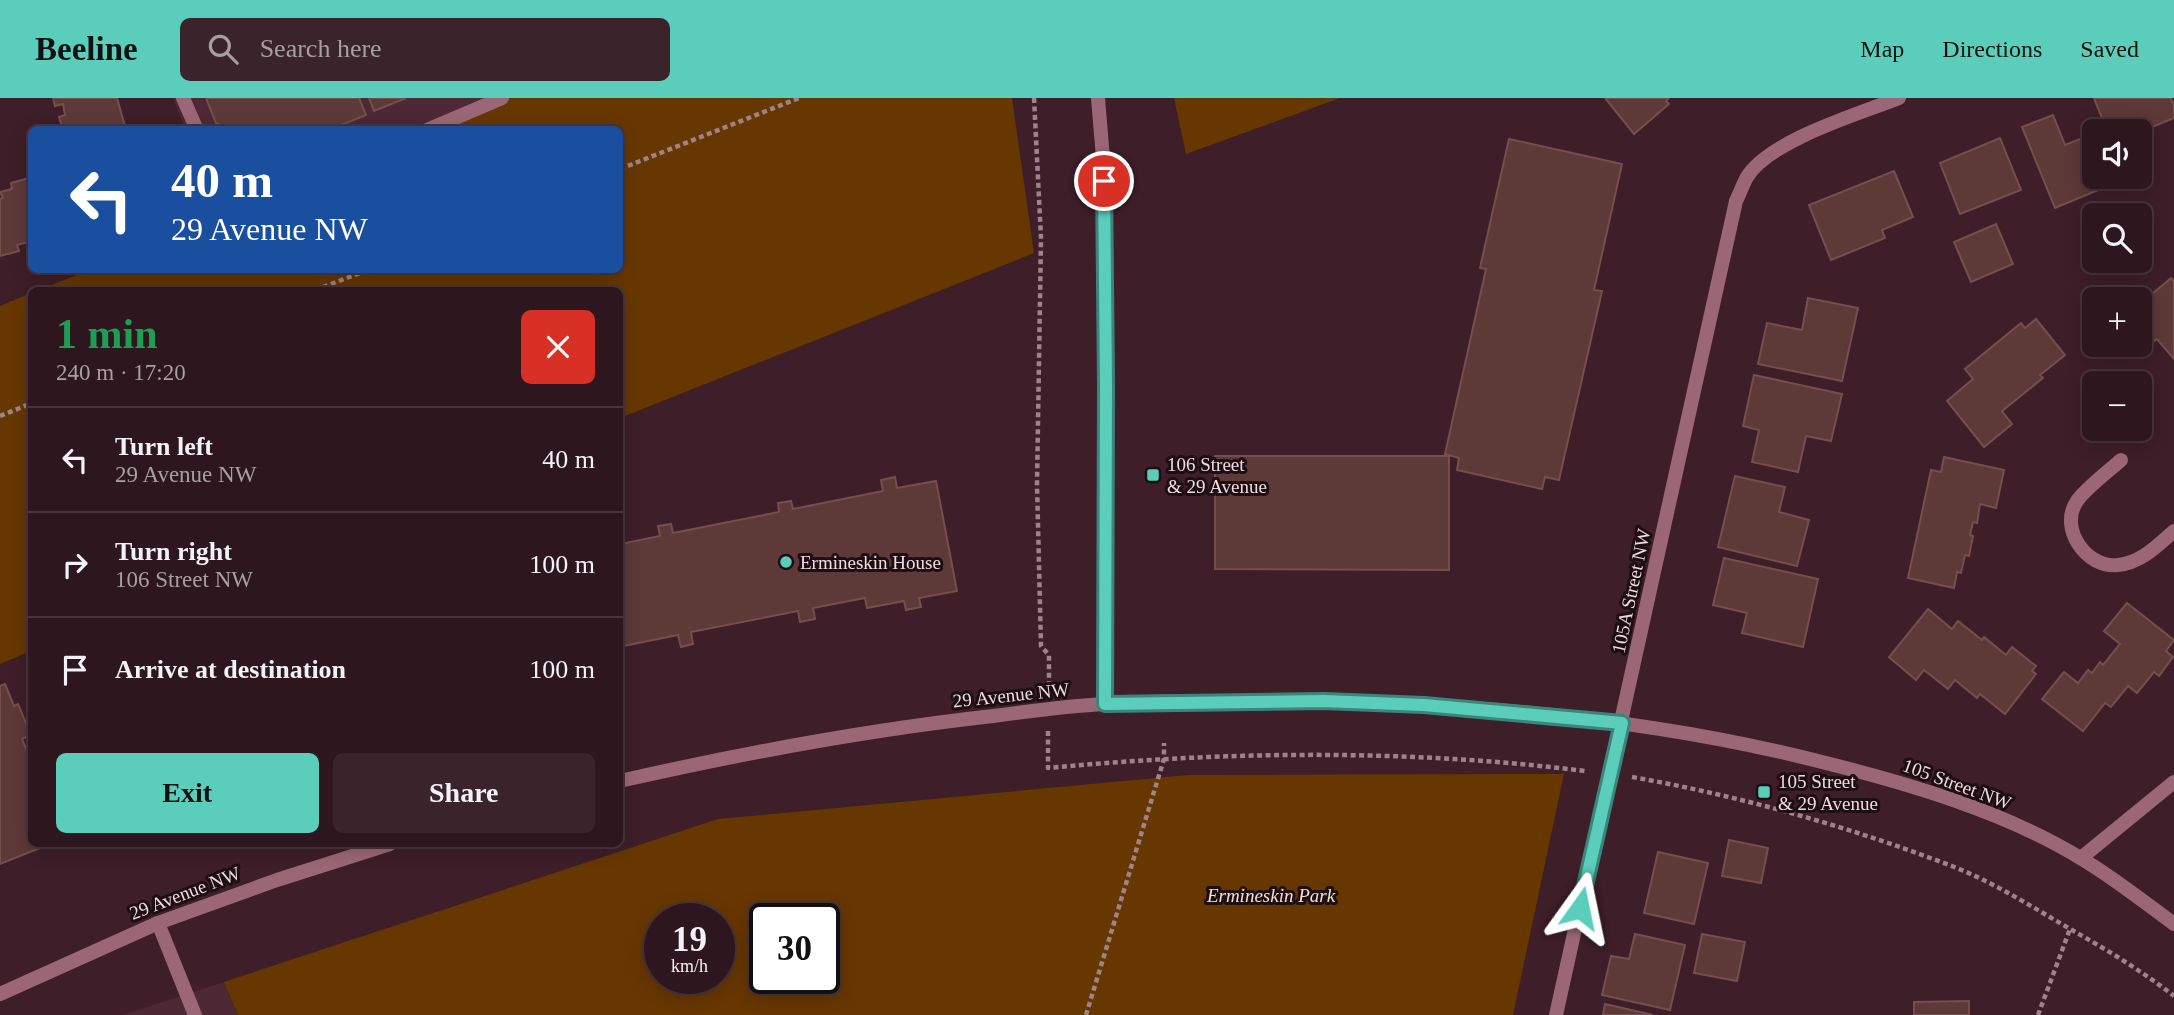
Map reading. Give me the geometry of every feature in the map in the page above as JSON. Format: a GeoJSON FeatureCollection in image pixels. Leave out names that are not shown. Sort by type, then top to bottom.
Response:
{"type":"FeatureCollection","features":[{"type":"Feature","properties":{"kind":"street"},"geometry":{"type":"LineString","coordinates":[[183,98],[195,126]]}},
{"type":"Feature","properties":{"kind":"street"},"geometry":{"type":"LineString","coordinates":[[436,126],[502,98]]}},
{"type":"Feature","properties":{"kind":"street"},"geometry":{"type":"LineString","coordinates":[[1098,98],[1103,158],[1106,384],[1105,704]]}},
{"type":"Feature","properties":{"kind":"street","name":"105A Street NW"},"geometry":{"type":"LineString","coordinates":[[1556,1015],[1736,201],[1748,176],[1762,161],[1794,141],[1899,98]]}},
{"type":"Feature","properties":{"kind":"street"},"geometry":{"type":"LineString","coordinates":[[2121,460],[2076,502],[2071,523],[2077,544],[2096,561],[2118,566],[2147,554],[2174,531]]}},
{"type":"Feature","properties":{"kind":"street","name":"29 Avenue NW"},"geometry":{"type":"LineString","coordinates":[[623,780],[816,740],[927,723],[1105,704],[1324,701],[1437,706],[1622,723]]}},
{"type":"Feature","properties":{"kind":"street","name":"105 Street NW"},"geometry":{"type":"LineString","coordinates":[[1622,723],[1787,753],[1951,800],[2011,824],[2081,858],[2174,924]]}},
{"type":"Feature","properties":{"kind":"street"},"geometry":{"type":"LineString","coordinates":[[2081,858],[2174,782]]}},
{"type":"Feature","properties":{"kind":"street","name":"29 Avenue NW"},"geometry":{"type":"LineString","coordinates":[[0,994],[158,923],[276,880],[380,847]]}},
{"type":"Feature","properties":{"kind":"street"},"geometry":{"type":"LineString","coordinates":[[158,923],[195,1015]]}},
{"type":"Feature","properties":{"kind":"path"},"geometry":{"type":"LineString","coordinates":[[623,168],[799,98]]}},
{"type":"Feature","properties":{"kind":"path"},"geometry":{"type":"LineString","coordinates":[[1034,98],[1041,238],[1037,484],[1041,646],[1049,655]]}},
{"type":"Feature","properties":{"kind":"path"},"geometry":{"type":"LineString","coordinates":[[323,287],[360,273]]}},
{"type":"Feature","properties":{"kind":"path"},"geometry":{"type":"LineString","coordinates":[[0,416],[28,405]]}},
{"type":"Feature","properties":{"kind":"path"},"geometry":{"type":"LineString","coordinates":[[1086,1015],[1164,759],[1164,743]]}},
{"type":"Feature","properties":{"kind":"path"},"geometry":{"type":"LineString","coordinates":[[1048,750],[1048,768],[1164,759],[1384,756],[1564,768]]}},
{"type":"Feature","properties":{"kind":"path"},"geometry":{"type":"LineString","coordinates":[[1636,778],[1723,795],[1840,827],[1939,862],[2031,906],[2112,953],[2174,996]]}},
{"type":"Feature","properties":{"kind":"path"},"geometry":{"type":"LineString","coordinates":[[2038,1015],[2070,929]]}},
{"type":"Feature","properties":{"kind":"shaded area"},"geometry":{"type":"Polygon","coordinates":[[[173,98],[510,98],[443,126],[184,126],[173,98]]]}},
{"type":"Feature","properties":{"kind":"shaded area"},"geometry":{"type":"Polygon","coordinates":[[[224,982],[238,1015],[122,1015],[224,982]]]}},
{"type":"Feature","properties":{"kind":"green space"},"geometry":{"type":"Polygon","coordinates":[[[510,98],[1012,98],[1034,253],[623,417],[623,287],[46,287],[82,273],[623,273],[623,126],[440,126],[510,98]]]}},
{"type":"Feature","properties":{"kind":"green space"},"geometry":{"type":"Polygon","coordinates":[[[1174,98],[1340,98],[1186,154],[1174,98]]]}},
{"type":"Feature","properties":{"kind":"green space"},"geometry":{"type":"Polygon","coordinates":[[[28,294],[28,652],[0,664],[0,306],[28,294]]]}},
{"type":"Feature","properties":{"kind":"green space","name":"Ermineskin Park"},"geometry":{"type":"Polygon","coordinates":[[[1564,774],[1513,1015],[238,1015],[224,982],[718,819],[1188,775],[1564,774]]]}},
{"type":"Feature","properties":{"kind":"building"},"geometry":{"type":"Polygon","coordinates":[[[53,98],[117,98],[125,126],[62,126],[59,117],[65,115],[63,104],[55,106],[53,98]]]}},
{"type":"Feature","properties":{"kind":"building"},"geometry":{"type":"Polygon","coordinates":[[[206,98],[359,98],[366,115],[339,126],[222,126],[216,123],[206,98]]]}},
{"type":"Feature","properties":{"kind":"building"},"geometry":{"type":"Polygon","coordinates":[[[369,98],[406,98],[374,111],[369,98]]]}},
{"type":"Feature","properties":{"kind":"building"},"geometry":{"type":"Polygon","coordinates":[[[1605,98],[1669,98],[1666,101],[1669,104],[1634,134],[1605,98]]]}},
{"type":"Feature","properties":{"kind":"building"},"geometry":{"type":"Polygon","coordinates":[[[2094,98],[2171,98],[2174,106],[2174,118],[2152,127],[2152,119],[2102,119],[2094,98]]]}},
{"type":"Feature","properties":{"kind":"building"},"geometry":{"type":"Polygon","coordinates":[[[2053,115],[2065,145],[2082,138],[2082,189],[2101,189],[2055,208],[2022,127],[2053,115]]]}},
{"type":"Feature","properties":{"kind":"building"},"geometry":{"type":"Polygon","coordinates":[[[2000,138],[2021,190],[1960,214],[1940,163],[2000,138]]]}},
{"type":"Feature","properties":{"kind":"building"},"geometry":{"type":"Polygon","coordinates":[[[1509,139],[1622,164],[1594,290],[1602,291],[1559,480],[1545,477],[1542,489],[1457,470],[1459,458],[1445,454],[1486,269],[1480,268],[1509,139]]]}},
{"type":"Feature","properties":{"kind":"building"},"geometry":{"type":"Polygon","coordinates":[[[1894,171],[1913,217],[1882,230],[1885,238],[1831,260],[1809,205],[1894,171]]]}},
{"type":"Feature","properties":{"kind":"building"},"geometry":{"type":"Polygon","coordinates":[[[28,178],[28,242],[17,245],[19,251],[0,256],[0,199],[3,198],[0,192],[12,189],[11,183],[28,178]]]}},
{"type":"Feature","properties":{"kind":"building"},"geometry":{"type":"Polygon","coordinates":[[[1996,224],[2013,264],[1971,282],[1954,242],[1996,224]]]}},
{"type":"Feature","properties":{"kind":"building"},"geometry":{"type":"Polygon","coordinates":[[[2171,278],[2174,281],[2174,359],[2157,339],[2152,341],[2152,294],[2171,278]]]}},
{"type":"Feature","properties":{"kind":"building"},"geometry":{"type":"Polygon","coordinates":[[[1808,298],[1858,308],[1842,381],[1758,364],[1767,323],[1802,330],[1808,298]]]}},
{"type":"Feature","properties":{"kind":"building"},"geometry":{"type":"Polygon","coordinates":[[[2036,319],[2065,355],[2040,375],[2043,378],[2002,411],[2012,424],[1984,447],[1947,401],[1973,379],[1965,369],[2021,323],[2025,328],[2036,319]]]}},
{"type":"Feature","properties":{"kind":"building"},"geometry":{"type":"Polygon","coordinates":[[[1754,375],[1842,394],[1831,441],[1806,436],[1798,472],[1752,462],[1759,430],[1743,426],[1754,375]]]}},
{"type":"Feature","properties":{"kind":"building"},"geometry":{"type":"Polygon","coordinates":[[[1215,456],[1449,456],[1449,570],[1215,569],[1215,456]]]}},
{"type":"Feature","properties":{"kind":"building"},"geometry":{"type":"Polygon","coordinates":[[[1944,457],[2004,470],[1996,508],[1980,504],[1977,523],[1973,522],[1970,535],[1973,536],[1969,556],[1965,555],[1961,573],[1957,572],[1954,588],[1908,578],[1931,470],[1941,472],[1944,457]]]}},
{"type":"Feature","properties":{"kind":"building"},"geometry":{"type":"Polygon","coordinates":[[[1735,476],[1785,487],[1779,512],[1809,520],[1797,566],[1718,547],[1735,476]]]}},
{"type":"Feature","properties":{"kind":"building","name":"Ermineskin House"},"geometry":{"type":"Polygon","coordinates":[[[895,477],[897,488],[936,481],[957,591],[919,598],[921,607],[906,610],[904,601],[867,608],[865,598],[813,608],[815,619],[800,622],[798,611],[691,632],[693,644],[681,647],[678,635],[623,646],[623,543],[660,536],[658,526],[671,524],[673,533],[779,512],[778,503],[791,501],[793,509],[883,491],[881,480],[895,477]]]}},
{"type":"Feature","properties":{"kind":"building"},"geometry":{"type":"Polygon","coordinates":[[[1724,558],[1818,579],[1803,647],[1742,633],[1747,613],[1713,605],[1724,558]]]}},
{"type":"Feature","properties":{"kind":"building"},"geometry":{"type":"Polygon","coordinates":[[[2127,603],[2174,640],[2166,651],[2173,657],[2159,676],[2154,672],[2137,693],[2128,686],[2111,707],[2105,703],[2083,731],[2042,699],[2064,672],[2078,683],[2088,670],[2092,673],[2100,662],[2103,665],[2120,644],[2104,631],[2127,603]]]}},
{"type":"Feature","properties":{"kind":"building"},"geometry":{"type":"Polygon","coordinates":[[[1928,609],[1952,629],[1958,621],[2006,655],[2012,647],[2036,666],[2032,671],[2036,674],[2005,714],[1980,694],[1977,698],[1955,680],[1948,689],[1924,670],[1916,680],[1889,657],[1928,609]]]}},
{"type":"Feature","properties":{"kind":"building"},"geometry":{"type":"Polygon","coordinates":[[[5,684],[14,706],[18,704],[28,728],[28,736],[22,739],[28,753],[28,847],[42,847],[0,864],[0,686],[5,684]]]}},
{"type":"Feature","properties":{"kind":"building"},"geometry":{"type":"Polygon","coordinates":[[[1729,840],[1768,848],[1761,883],[1722,876],[1729,840]]]}},
{"type":"Feature","properties":{"kind":"building"},"geometry":{"type":"Polygon","coordinates":[[[1658,852],[1708,863],[1694,924],[1644,913],[1658,852]]]}},
{"type":"Feature","properties":{"kind":"building"},"geometry":{"type":"Polygon","coordinates":[[[1635,934],[1685,945],[1670,1010],[1602,995],[1611,956],[1629,959],[1635,934]]]}},
{"type":"Feature","properties":{"kind":"building"},"geometry":{"type":"Polygon","coordinates":[[[1702,934],[1745,942],[1737,981],[1694,973],[1702,934]]]}},
{"type":"Feature","properties":{"kind":"building"},"geometry":{"type":"Polygon","coordinates":[[[1969,1001],[1969,1015],[1914,1015],[1914,1002],[1969,1001]]]}},
{"type":"Feature","properties":{"kind":"building"},"geometry":{"type":"Polygon","coordinates":[[[1605,1004],[1653,1015],[1603,1015],[1605,1004]]]}},
{"type":"Feature","properties":{"kind":"place","name":"106 Street & 29 Avenue"},"geometry":{"type":"Point","coordinates":[1153,475]}},
{"type":"Feature","properties":{"kind":"place","name":"Ermineskin House"},"geometry":{"type":"Point","coordinates":[786,562]}},
{"type":"Feature","properties":{"kind":"place","name":"105 Street & 29 Avenue"},"geometry":{"type":"Point","coordinates":[1764,792]}},
{"type":"Feature","properties":{"kind":"route"},"geometry":{"type":"LineString","coordinates":[[1104,181],[1105,704],[1324,701],[1424,705],[1622,723],[1580,908]]}}]}
